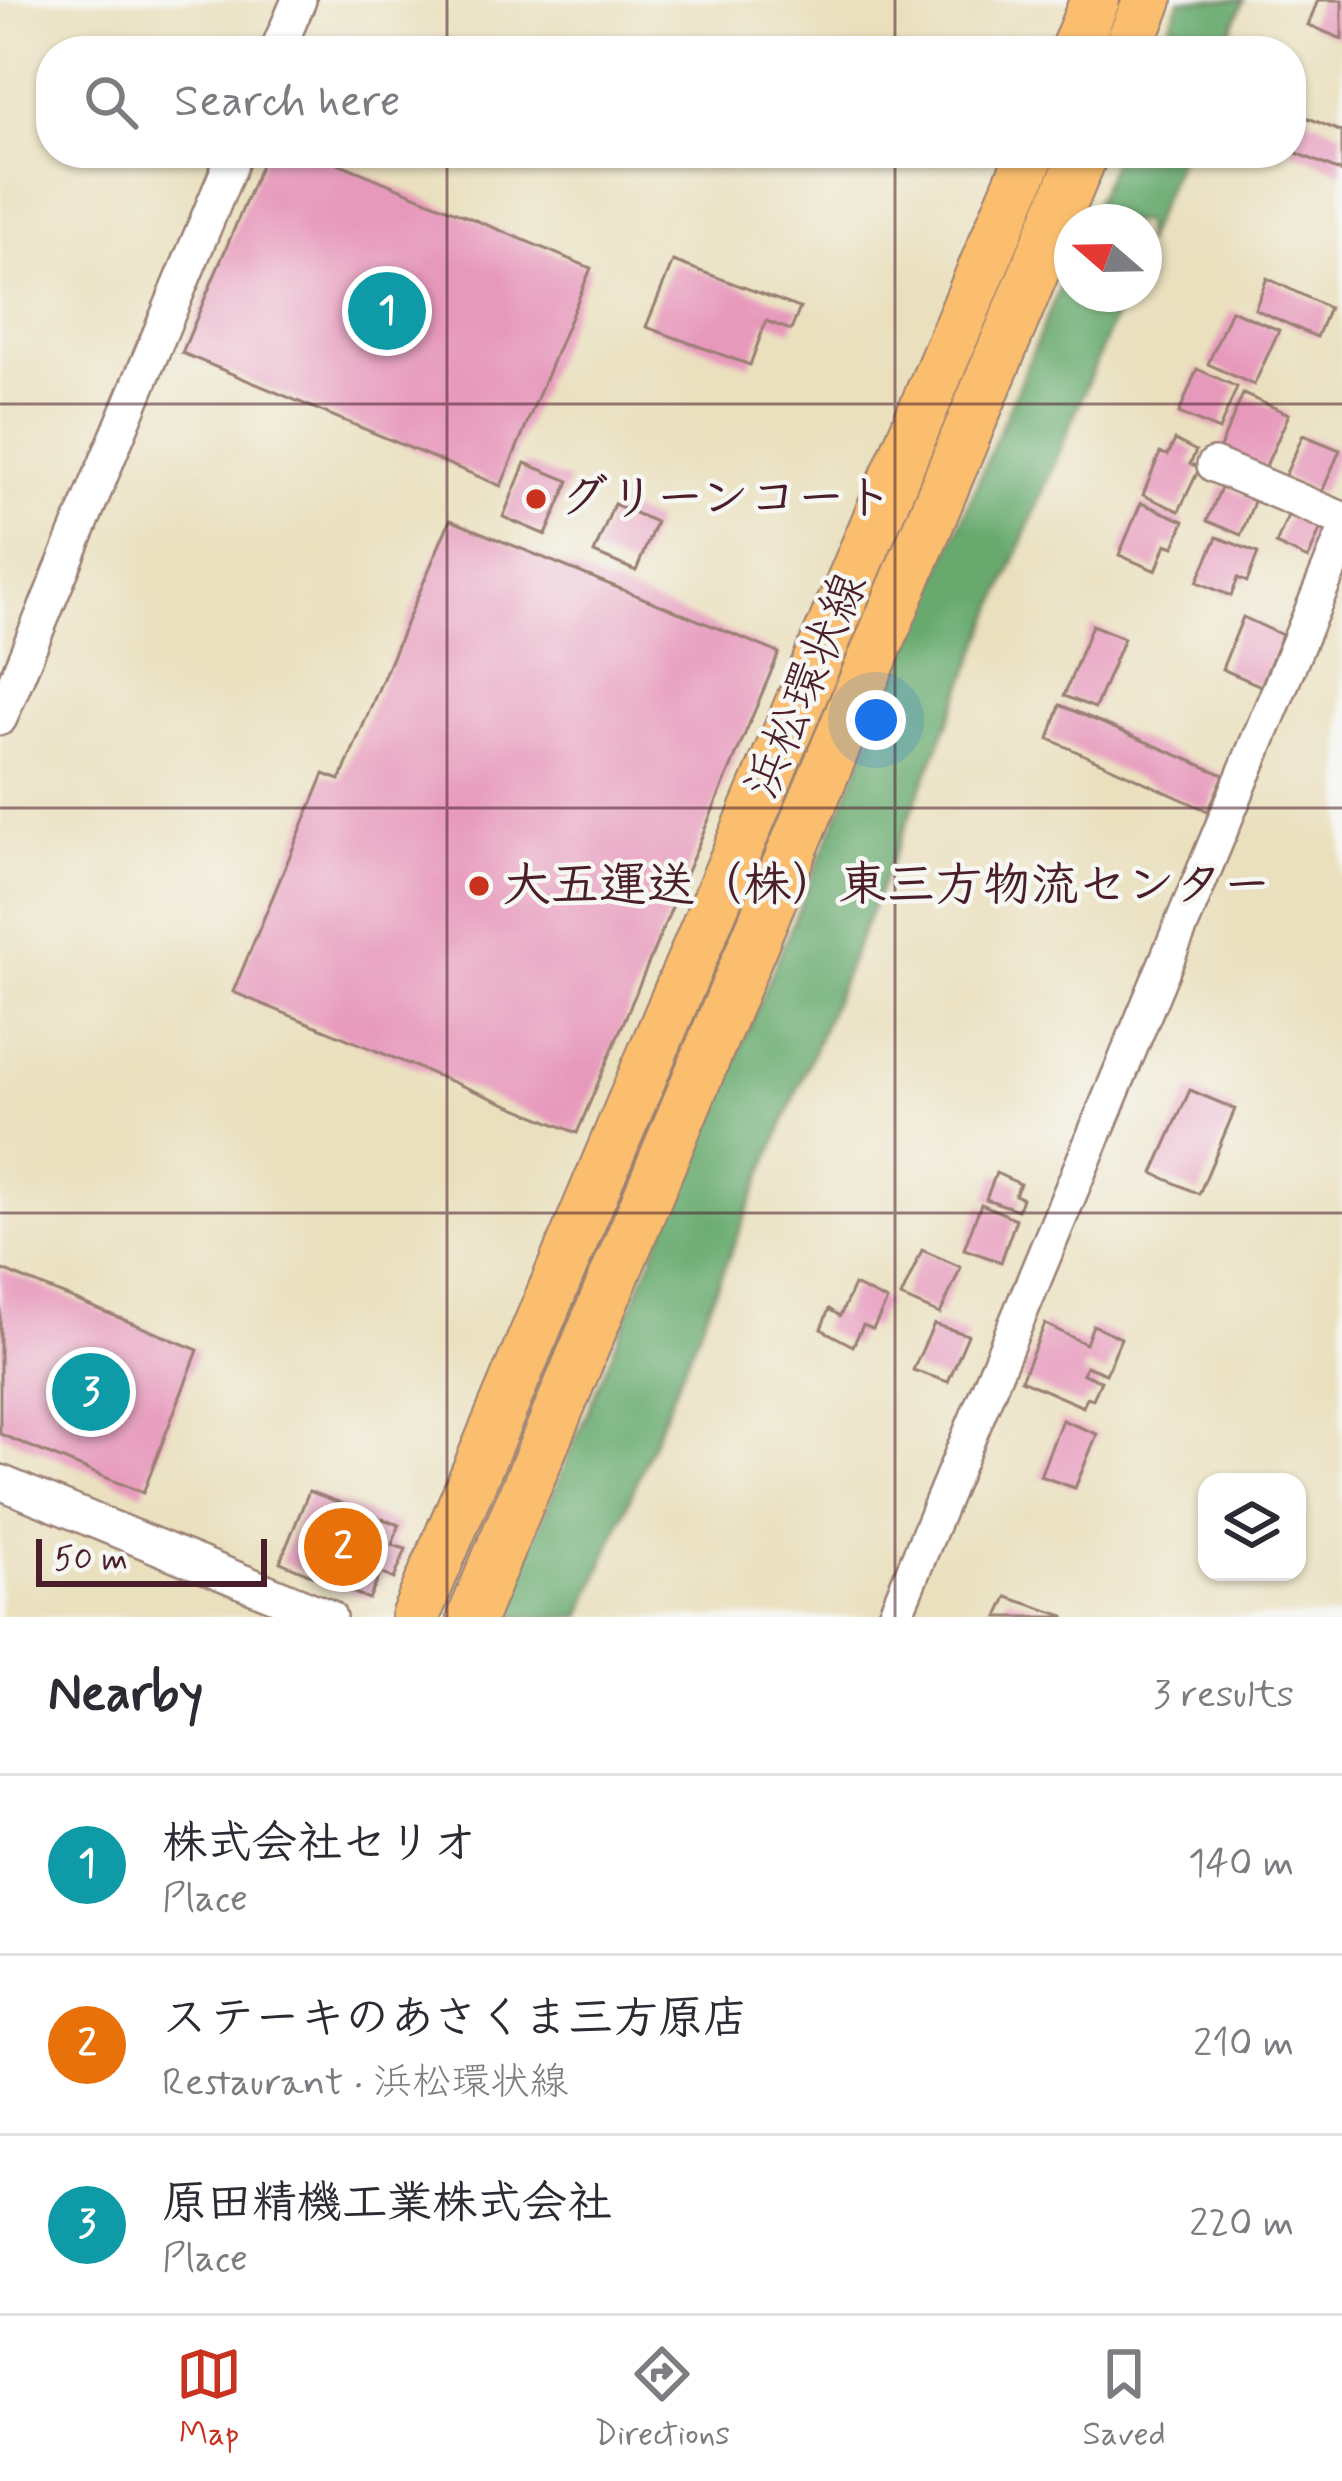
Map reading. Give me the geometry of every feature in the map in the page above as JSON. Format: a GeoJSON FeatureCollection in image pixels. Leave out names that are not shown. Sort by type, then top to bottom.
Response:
{"type":"FeatureCollection","features":[{"type":"Feature","properties":{"kind":"highway"},"geometry":{"type":"LineString","coordinates":[[1080,36],[1095,0]]}},
{"type":"Feature","properties":{"kind":"highway"},"geometry":{"type":"LineString","coordinates":[[1133,36],[1148,0]]}},
{"type":"Feature","properties":{"kind":"highway","name":"浜松環状線"},"geometry":{"type":"LineString","coordinates":[[415,1617],[1025,168]]}},
{"type":"Feature","properties":{"kind":"highway","name":"浜松環状線"},"geometry":{"type":"LineString","coordinates":[[472,1617],[1078,168]]}},
{"type":"Feature","properties":{"kind":"street"},"geometry":{"type":"LineString","coordinates":[[284,36],[299,0]]}},
{"type":"Feature","properties":{"kind":"street"},"geometry":{"type":"LineString","coordinates":[[0,718],[229,168]]}},
{"type":"Feature","properties":{"kind":"street"},"geometry":{"type":"LineString","coordinates":[[1214,466],[1342,519]]}},
{"type":"Feature","properties":{"kind":"street"},"geometry":{"type":"LineString","coordinates":[[894,1617],[1342,538]]}},
{"type":"Feature","properties":{"kind":"street"},"geometry":{"type":"LineString","coordinates":[[0,1482],[329,1617]]}},
{"type":"Feature","properties":{"kind":"green space"},"geometry":{"type":"Polygon","coordinates":[[[1180,0],[1244,0],[1229,36],[1165,36],[1180,0]]]}},
{"type":"Feature","properties":{"kind":"green space"},"geometry":{"type":"Polygon","coordinates":[[[1110,168],[1175,168],[1160,204],[1095,204],[1110,168]]]}},
{"type":"Feature","properties":{"kind":"green space"},"geometry":{"type":"Polygon","coordinates":[[[1054,301],[1054,312],[1117,312],[581,1617],[501,1617],[1054,301]]]}},
{"type":"Feature","properties":{"kind":"building"},"geometry":{"type":"Polygon","coordinates":[[[1318,0],[1342,0],[1342,39],[1308,25],[1318,0]]]}},
{"type":"Feature","properties":{"kind":"building"},"geometry":{"type":"Polygon","coordinates":[[[1306,117],[1342,132],[1342,172],[1306,157],[1306,117]]]}},
{"type":"Feature","properties":{"kind":"building"},"geometry":{"type":"Polygon","coordinates":[[[260,168],[350,168],[591,268],[501,486],[182,353],[260,168]]]}},
{"type":"Feature","properties":{"kind":"building"},"geometry":{"type":"Polygon","coordinates":[[[673,261],[800,308],[791,330],[766,321],[750,365],[646,327],[673,261]]]}},
{"type":"Feature","properties":{"kind":"building"},"geometry":{"type":"Polygon","coordinates":[[[1267,278],[1329,308],[1317,337],[1255,309],[1267,278]]]}},
{"type":"Feature","properties":{"kind":"building"},"geometry":{"type":"Polygon","coordinates":[[[1231,310],[1279,330],[1254,385],[1208,364],[1231,310]]]}},
{"type":"Feature","properties":{"kind":"building"},"geometry":{"type":"Polygon","coordinates":[[[1197,369],[1237,387],[1219,430],[1179,413],[1197,369]]]}},
{"type":"Feature","properties":{"kind":"building"},"geometry":{"type":"Polygon","coordinates":[[[1243,394],[1289,414],[1265,468],[1219,450],[1243,394]]]}},
{"type":"Feature","properties":{"kind":"building"},"geometry":{"type":"Polygon","coordinates":[[[1303,435],[1340,450],[1321,494],[1284,478],[1303,435]]]}},
{"type":"Feature","properties":{"kind":"building"},"geometry":{"type":"Polygon","coordinates":[[[1175,440],[1196,451],[1190,464],[1200,467],[1179,511],[1143,495],[1160,453],[1168,455],[1175,440]]]}},
{"type":"Feature","properties":{"kind":"building","name":"グリーンコート"},"geometry":{"type":"Polygon","coordinates":[[[525,463],[569,481],[546,535],[503,517],[525,463]]]}},
{"type":"Feature","properties":{"kind":"building"},"geometry":{"type":"Polygon","coordinates":[[[1222,485],[1255,499],[1241,535],[1207,521],[1222,485]]]}},
{"type":"Feature","properties":{"kind":"building"},"geometry":{"type":"Polygon","coordinates":[[[1141,503],[1184,521],[1174,547],[1166,544],[1156,571],[1119,555],[1141,503]]]}},
{"type":"Feature","properties":{"kind":"building","name":"グリーンコート"},"geometry":{"type":"Polygon","coordinates":[[[614,504],[656,522],[636,571],[594,553],[614,504]]]}},
{"type":"Feature","properties":{"kind":"building"},"geometry":{"type":"Polygon","coordinates":[[[1289,513],[1322,525],[1308,559],[1276,544],[1289,513]]]}},
{"type":"Feature","properties":{"kind":"building","name":"大五運送（株）東三方物流センター"},"geometry":{"type":"Polygon","coordinates":[[[450,520],[779,653],[577,1133],[233,992],[324,774],[340,780],[450,520]]]}},
{"type":"Feature","properties":{"kind":"building"},"geometry":{"type":"Polygon","coordinates":[[[1217,537],[1258,553],[1247,582],[1238,578],[1231,596],[1197,582],[1217,537]]]}},
{"type":"Feature","properties":{"kind":"building"},"geometry":{"type":"Polygon","coordinates":[[[1243,617],[1282,635],[1261,686],[1222,669],[1243,617]]]}},
{"type":"Feature","properties":{"kind":"building"},"geometry":{"type":"Polygon","coordinates":[[[1092,625],[1124,638],[1095,708],[1064,696],[1092,625]]]}},
{"type":"Feature","properties":{"kind":"building"},"geometry":{"type":"Polygon","coordinates":[[[1060,705],[1224,775],[1208,811],[1049,739],[1060,705]]]}},
{"type":"Feature","properties":{"kind":"building"},"geometry":{"type":"Polygon","coordinates":[[[1190,1090],[1235,1109],[1199,1194],[1153,1173],[1190,1090]]]}},
{"type":"Feature","properties":{"kind":"building"},"geometry":{"type":"Polygon","coordinates":[[[996,1173],[1020,1184],[1015,1195],[1022,1198],[1018,1210],[986,1199],[996,1173]]]}},
{"type":"Feature","properties":{"kind":"building"},"geometry":{"type":"Polygon","coordinates":[[[981,1204],[1016,1219],[1001,1262],[964,1249],[981,1204]]]}},
{"type":"Feature","properties":{"kind":"building"},"geometry":{"type":"Polygon","coordinates":[[[922,1250],[961,1267],[940,1314],[901,1297],[922,1250]]]}},
{"type":"Feature","properties":{"kind":"building"},"geometry":{"type":"Polygon","coordinates":[[[0,1269],[198,1350],[143,1493],[0,1434],[0,1269]]]}},
{"type":"Feature","properties":{"kind":"building"},"geometry":{"type":"Polygon","coordinates":[[[854,1285],[887,1301],[873,1329],[863,1325],[853,1346],[821,1329],[829,1309],[840,1316],[854,1285]]]}},
{"type":"Feature","properties":{"kind":"building"},"geometry":{"type":"Polygon","coordinates":[[[934,1324],[968,1335],[948,1382],[913,1370],[934,1324]]]}},
{"type":"Feature","properties":{"kind":"building"},"geometry":{"type":"Polygon","coordinates":[[[1045,1324],[1086,1344],[1093,1325],[1121,1338],[1106,1374],[1086,1366],[1083,1374],[1101,1381],[1093,1399],[1087,1397],[1083,1407],[1021,1380],[1045,1324]]]}},
{"type":"Feature","properties":{"kind":"building"},"geometry":{"type":"Polygon","coordinates":[[[1062,1420],[1097,1434],[1075,1488],[1040,1476],[1062,1420]]]}},
{"type":"Feature","properties":{"kind":"building"},"geometry":{"type":"Polygon","coordinates":[[[309,1491],[399,1525],[392,1545],[406,1549],[394,1579],[381,1573],[369,1599],[280,1562],[309,1491]]]}},
{"type":"Feature","properties":{"kind":"building"},"geometry":{"type":"Polygon","coordinates":[[[1007,1597],[1064,1616],[1064,1617],[998,1617],[1007,1597]]]}},
{"type":"Feature","properties":{"kind":"place","name":"株式会社セリオ"},"geometry":{"type":"Point","coordinates":[387,311]}},
{"type":"Feature","properties":{"kind":"place","name":"グリーンコート"},"geometry":{"type":"Point","coordinates":[536,499]}},
{"type":"Feature","properties":{"kind":"place","name":"大五運送（株）東三方物流センター"},"geometry":{"type":"Point","coordinates":[479,886]}},
{"type":"Feature","properties":{"kind":"place","name":"原田精機工業株式会社"},"geometry":{"type":"Point","coordinates":[91,1392]}},
{"type":"Feature","properties":{"kind":"place","name":"ステーキのあさくま三方原店"},"geometry":{"type":"Point","coordinates":[343,1547]}}]}
